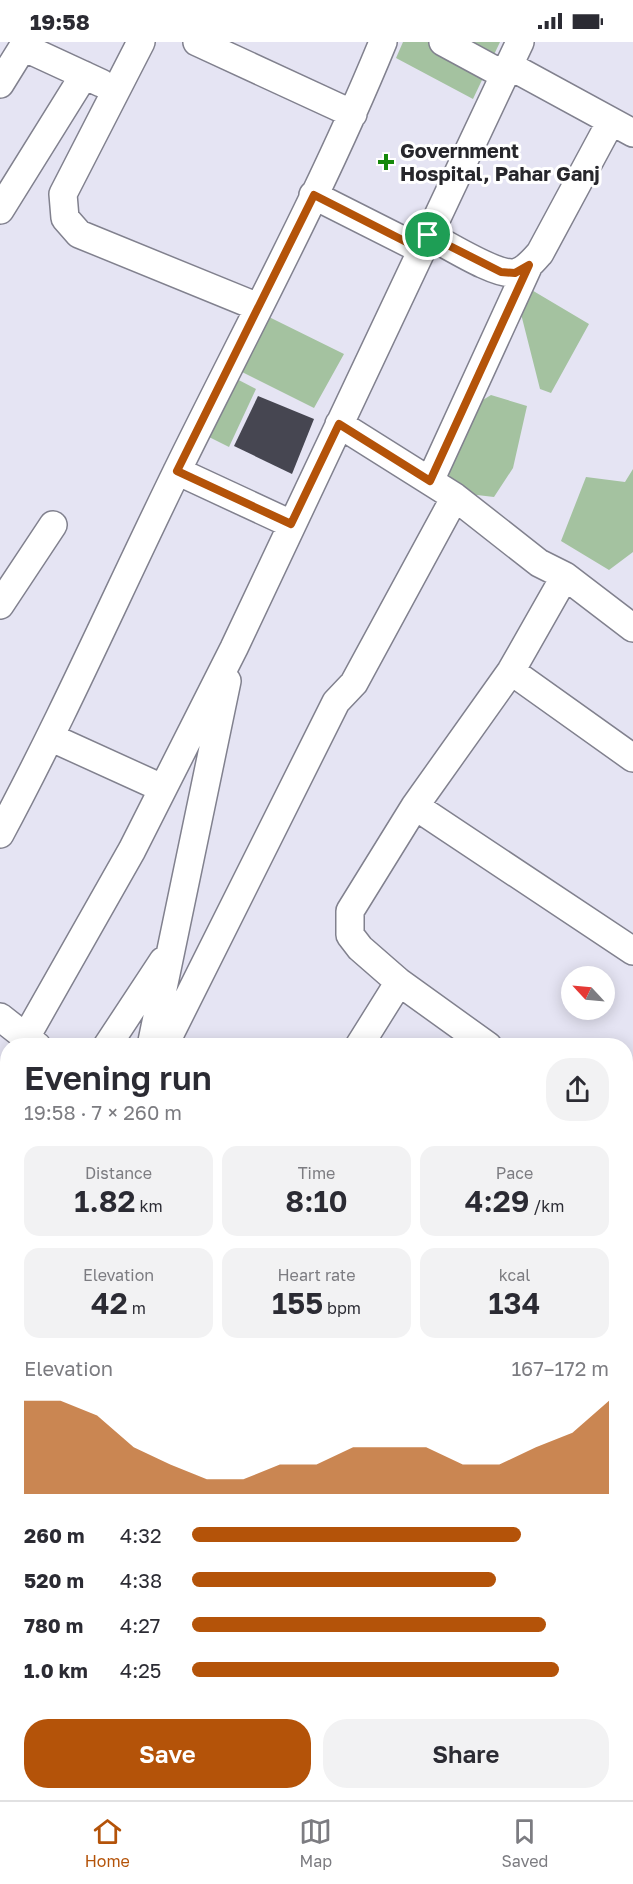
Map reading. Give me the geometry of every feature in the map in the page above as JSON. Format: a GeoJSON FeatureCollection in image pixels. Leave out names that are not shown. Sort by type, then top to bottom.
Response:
{"type":"FeatureCollection","features":[{"type":"Feature","properties":{"kind":"street"},"geometry":{"type":"LineString","coordinates":[[141,42],[63,194],[65,218],[79,234],[258,307]]}},
{"type":"Feature","properties":{"kind":"street"},"geometry":{"type":"LineString","coordinates":[[197,42],[353,114]]}},
{"type":"Feature","properties":{"kind":"street"},"geometry":{"type":"LineString","coordinates":[[0,834],[52,738],[177,471],[353,114],[384,42]]}},
{"type":"Feature","properties":{"kind":"street"},"geometry":{"type":"LineString","coordinates":[[314,195],[501,272],[515,273],[529,265],[540,253],[621,128],[511,61],[443,42]]}},
{"type":"Feature","properties":{"kind":"street"},"geometry":{"type":"LineString","coordinates":[[0,84],[25,45],[116,90]]}},
{"type":"Feature","properties":{"kind":"street"},"geometry":{"type":"LineString","coordinates":[[14,1031],[132,850],[234,648],[511,61]]}},
{"type":"Feature","properties":{"kind":"street"},"geometry":{"type":"LineString","coordinates":[[0,210],[84,75]]}},
{"type":"Feature","properties":{"kind":"street"},"geometry":{"type":"LineString","coordinates":[[430,481],[529,265]]}},
{"type":"Feature","properties":{"kind":"street"},"geometry":{"type":"LineString","coordinates":[[339,424],[455,497],[539,563],[565,576],[633,628]]}},
{"type":"Feature","properties":{"kind":"street"},"geometry":{"type":"LineString","coordinates":[[177,471],[291,524]]}},
{"type":"Feature","properties":{"kind":"street"},"geometry":{"type":"LineString","coordinates":[[168,1038],[336,702],[354,683],[455,497]]}},
{"type":"Feature","properties":{"kind":"street"},"geometry":{"type":"LineString","coordinates":[[0,605],[53,525]]}},
{"type":"Feature","properties":{"kind":"street"},"geometry":{"type":"LineString","coordinates":[[456,1036],[360,948],[350,935],[350,911],[415,806],[511,670],[565,576]]}},
{"type":"Feature","properties":{"kind":"street"},"geometry":{"type":"LineString","coordinates":[[153,1038],[234,648]]}},
{"type":"Feature","properties":{"kind":"street"},"geometry":{"type":"LineString","coordinates":[[511,670],[633,758]]}},
{"type":"Feature","properties":{"kind":"street"},"geometry":{"type":"LineString","coordinates":[[52,738],[162,788]]}},
{"type":"Feature","properties":{"kind":"street"},"geometry":{"type":"LineString","coordinates":[[415,806],[633,951]]}},
{"type":"Feature","properties":{"kind":"street"},"geometry":{"type":"LineString","coordinates":[[112,1038],[171,948]]}},
{"type":"Feature","properties":{"kind":"street"},"geometry":{"type":"LineString","coordinates":[[364,1038],[399,982]]}},
{"type":"Feature","properties":{"kind":"green space"},"geometry":{"type":"Polygon","coordinates":[[[403,42],[500,42],[473,99],[396,58],[403,42]]]}},
{"type":"Feature","properties":{"kind":"green space"},"geometry":{"type":"Polygon","coordinates":[[[530,289],[589,324],[551,393],[540,389],[520,310],[530,289]]]}},
{"type":"Feature","properties":{"kind":"green space"},"geometry":{"type":"Polygon","coordinates":[[[269,317],[344,354],[314,408],[240,371],[269,317]]]}},
{"type":"Feature","properties":{"kind":"green space"},"geometry":{"type":"Polygon","coordinates":[[[231,376],[256,389],[229,447],[205,435],[231,376]]]}},
{"type":"Feature","properties":{"kind":"green space"},"geometry":{"type":"Polygon","coordinates":[[[491,395],[527,406],[513,468],[494,497],[460,493],[434,483],[455,417],[491,395]]]}},
{"type":"Feature","properties":{"kind":"green space"},"geometry":{"type":"Polygon","coordinates":[[[633,469],[633,552],[609,570],[561,541],[586,477],[625,482],[633,469]]]}},
{"type":"Feature","properties":{"kind":"building"},"geometry":{"type":"Polygon","coordinates":[[[258,396],[314,419],[292,474],[234,446],[258,396]]]}},
{"type":"Feature","properties":{"kind":"place","name":"Government Hospital, Pahar Ganj"},"geometry":{"type":"Point","coordinates":[386,162]}},
{"type":"Feature","properties":{"kind":"route"},"geometry":{"type":"LineString","coordinates":[[314,195],[422,250],[428,235],[501,272],[515,273],[529,265],[430,481],[339,424],[291,524],[177,471],[314,195]]}}]}
